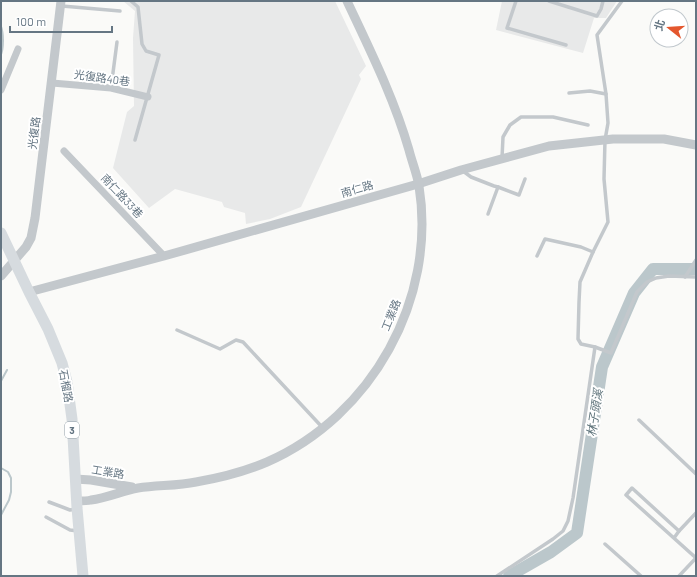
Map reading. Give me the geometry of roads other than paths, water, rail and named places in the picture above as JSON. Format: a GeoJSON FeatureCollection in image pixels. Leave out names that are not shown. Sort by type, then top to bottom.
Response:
{"type":"FeatureCollection","features":[{"type":"Feature","properties":{"kind":"main road","name":"石榴路"},"geometry":{"type":"LineString","coordinates":[[1,233],[48,329],[62,363],[67,382],[72,419],[75,479],[83,576]]}},
{"type":"Feature","properties":{"kind":"street","name":"工業路"},"geometry":{"type":"LineString","coordinates":[[77,505],[137,488],[195,482],[227,475],[267,462],[292,449],[323,428],[352,402],[367,384],[392,345],[405,316],[415,283],[420,250],[422,217],[418,184],[403,130],[392,99],[347,1]]}},
{"type":"Feature","properties":{"kind":"street","name":"光復路"},"geometry":{"type":"LineString","coordinates":[[1,276],[26,248],[31,238],[35,218],[61,4]]}},
{"type":"Feature","properties":{"kind":"street"},"geometry":{"type":"LineString","coordinates":[[1,90],[18,49]]}},
{"type":"Feature","properties":{"kind":"street","name":"光復路40巷"},"geometry":{"type":"LineString","coordinates":[[52,83],[111,88],[148,97]]}},
{"type":"Feature","properties":{"kind":"street","name":"南仁路"},"geometry":{"type":"LineString","coordinates":[[29,292],[164,256],[549,146],[613,139],[664,139],[696,145]]}},
{"type":"Feature","properties":{"kind":"street","name":"南仁路33巷"},"geometry":{"type":"LineString","coordinates":[[64,151],[164,256]]}},
{"type":"Feature","properties":{"kind":"street","name":"工業路"},"geometry":{"type":"LineString","coordinates":[[75,479],[91,480],[137,488]]}},
{"type":"Feature","properties":{"kind":"lane"},"geometry":{"type":"LineString","coordinates":[[131,1],[138,7],[142,44],[146,51],[159,55],[135,140]]}},
{"type":"Feature","properties":{"kind":"lane"},"geometry":{"type":"LineString","coordinates":[[516,1],[507,28],[566,45]]}},
{"type":"Feature","properties":{"kind":"lane"},"geometry":{"type":"LineString","coordinates":[[549,1],[597,16],[601,10],[603,1]]}},
{"type":"Feature","properties":{"kind":"lane"},"geometry":{"type":"LineString","coordinates":[[622,1],[597,35],[606,94],[608,123],[605,140],[604,179],[608,222],[580,282],[578,302],[578,339],[581,344],[612,353],[637,292],[647,282],[656,278],[669,276],[696,277]]}},
{"type":"Feature","properties":{"kind":"lane"},"geometry":{"type":"LineString","coordinates":[[61,4],[120,11]]}},
{"type":"Feature","properties":{"kind":"lane"},"geometry":{"type":"LineString","coordinates":[[111,88],[117,42]]}},
{"type":"Feature","properties":{"kind":"lane"},"geometry":{"type":"LineString","coordinates":[[569,93],[590,91],[606,94]]}},
{"type":"Feature","properties":{"kind":"lane"},"geometry":{"type":"LineString","coordinates":[[502,159],[503,137],[510,125],[521,117],[553,117],[588,125]]}},
{"type":"Feature","properties":{"kind":"lane"},"geometry":{"type":"LineString","coordinates":[[461,170],[470,177],[519,195],[525,179]]}},
{"type":"Feature","properties":{"kind":"lane"},"geometry":{"type":"LineString","coordinates":[[488,214],[498,187]]}},
{"type":"Feature","properties":{"kind":"lane"},"geometry":{"type":"LineString","coordinates":[[537,256],[545,239],[581,247],[593,252]]}},
{"type":"Feature","properties":{"kind":"lane"},"geometry":{"type":"LineString","coordinates":[[685,276],[696,260]]}},
{"type":"Feature","properties":{"kind":"lane"},"geometry":{"type":"LineString","coordinates":[[176,330],[220,349],[236,340],[243,342],[323,428]]}},
{"type":"Feature","properties":{"kind":"lane"},"geometry":{"type":"LineString","coordinates":[[497,576],[553,539],[568,521],[573,498],[595,347]]}},
{"type":"Feature","properties":{"kind":"lane"},"geometry":{"type":"LineString","coordinates":[[639,420],[696,474]]}},
{"type":"Feature","properties":{"kind":"lane"},"geometry":{"type":"LineString","coordinates":[[679,531],[632,488],[626,495],[696,558],[679,576]]}},
{"type":"Feature","properties":{"kind":"lane"},"geometry":{"type":"LineString","coordinates":[[49,502],[70,510],[77,505]]}},
{"type":"Feature","properties":{"kind":"lane"},"geometry":{"type":"LineString","coordinates":[[674,538],[696,513]]}},
{"type":"Feature","properties":{"kind":"lane"},"geometry":{"type":"LineString","coordinates":[[46,517],[70,530],[79,532]]}},
{"type":"Feature","properties":{"kind":"lane"},"geometry":{"type":"LineString","coordinates":[[605,544],[641,576]]}},
{"type":"Feature","properties":{"kind":"waterway","name":"林子頭溪"},"geometry":{"type":"LineString","coordinates":[[509,576],[551,552],[577,533],[602,367],[634,293],[653,269],[696,269]]}},
{"type":"Feature","properties":{"kind":"waterway"},"geometry":{"type":"LineString","coordinates":[[1,381],[7,370]]}},
{"type":"Feature","properties":{"kind":"waterway"},"geometry":{"type":"LineString","coordinates":[[1,468],[8,472],[11,478],[11,492],[9,500],[1,515]]}}]}
